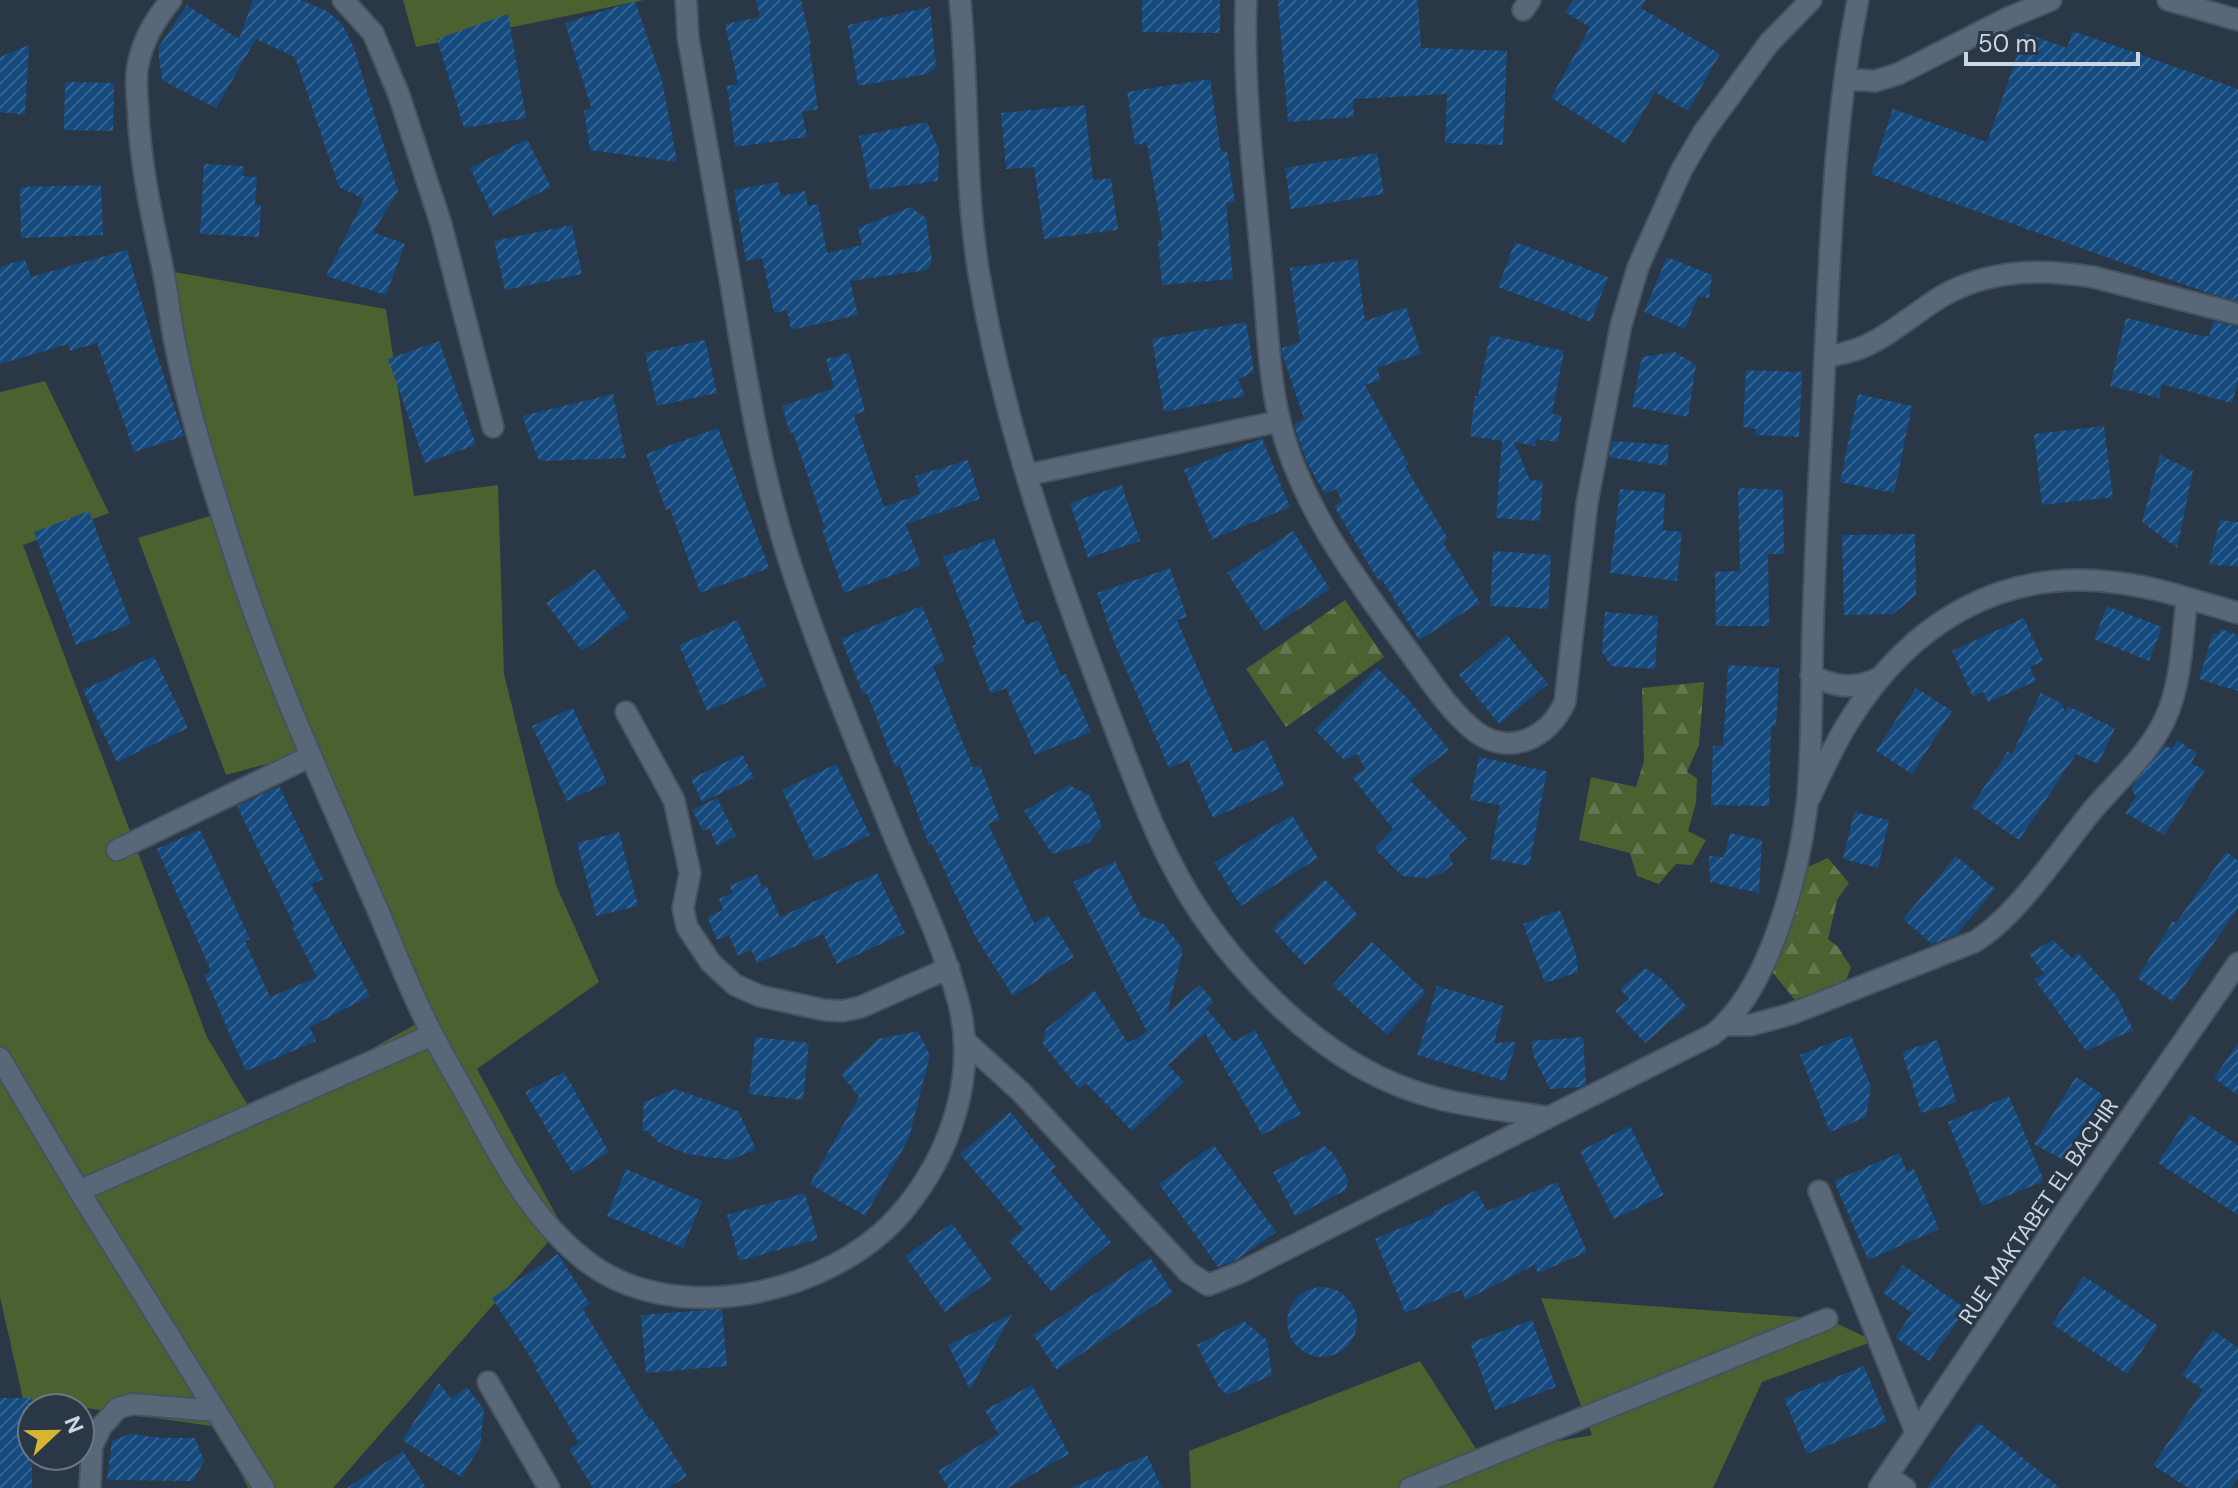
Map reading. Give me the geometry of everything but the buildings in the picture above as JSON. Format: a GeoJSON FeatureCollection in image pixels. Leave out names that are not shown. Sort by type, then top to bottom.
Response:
{"type":"FeatureCollection","features":[{"type":"Feature","properties":{"kind":"street"},"geometry":{"type":"LineString","coordinates":[[171,0],[147,33],[136,71],[145,185],[176,349],[213,484],[273,665],[432,1035],[500,1159],[527,1201],[587,1263],[631,1285],[695,1299],[733,1295],[812,1277],[860,1251],[890,1227],[925,1183],[953,1127],[963,1073],[964,1040],[962,1017],[949,968],[884,811],[793,574],[765,475],[745,380],[688,37],[686,0]]}},
{"type":"Feature","properties":{"kind":"street"},"geometry":{"type":"LineString","coordinates":[[343,0],[373,33],[399,95],[441,224],[493,427]]}},
{"type":"Feature","properties":{"kind":"street"},"geometry":{"type":"LineString","coordinates":[[960,0],[968,173],[977,265],[996,366],[1027,475],[1072,612],[1160,838],[1203,917],[1275,1001],[1316,1036],[1360,1067],[1433,1099],[1547,1117]]}},
{"type":"Feature","properties":{"kind":"street"},"geometry":{"type":"LineString","coordinates":[[1246,0],[1250,128],[1280,421],[1303,489],[1352,570],[1425,673],[1462,719],[1479,734],[1500,741],[1523,741],[1541,734],[1557,721],[1565,702],[1587,503],[1621,325],[1638,267],[1681,171],[1703,133],[1769,43],[1811,0]]}},
{"type":"Feature","properties":{"kind":"street"},"geometry":{"type":"LineString","coordinates":[[964,1040],[1021,1092],[1188,1272],[1208,1285],[1239,1273],[1605,1090],[1712,1035],[1725,1025],[1761,969],[1778,933],[1807,804],[1833,203],[1858,0]]}},
{"type":"Feature","properties":{"kind":"street"},"geometry":{"type":"LineString","coordinates":[[1846,79],[1875,81],[1887,78],[2051,0]]}},
{"type":"Feature","properties":{"kind":"street"},"geometry":{"type":"LineString","coordinates":[[2168,0],[2238,20]]}},
{"type":"Feature","properties":{"kind":"street"},"geometry":{"type":"LineString","coordinates":[[1825,357],[1867,345],[1962,286],[2002,274],[2069,273],[2093,277],[2238,314]]}},
{"type":"Feature","properties":{"kind":"street"},"geometry":{"type":"LineString","coordinates":[[1027,475],[1280,421]]}},
{"type":"Feature","properties":{"kind":"street"},"geometry":{"type":"LineString","coordinates":[[1807,804],[1848,722],[1881,677],[1922,636],[1952,613],[1993,594],[2025,586],[2074,580],[2118,582],[2238,613]]}},
{"type":"Feature","properties":{"kind":"street"},"geometry":{"type":"LineString","coordinates":[[1725,1025],[1751,1025],[1791,1014],[1974,942],[1988,933],[2012,910],[2117,785],[2165,721],[2174,695],[2187,599]]}},
{"type":"Feature","properties":{"kind":"street"},"geometry":{"type":"LineString","coordinates":[[1811,675],[1829,684],[1847,687],[1881,677]]}},
{"type":"Feature","properties":{"kind":"street"},"geometry":{"type":"LineString","coordinates":[[626,712],[674,800],[690,873],[683,908],[687,927],[711,963],[735,985],[760,996],[842,1011],[861,1007],[949,968]]}},
{"type":"Feature","properties":{"kind":"street"},"geometry":{"type":"LineString","coordinates":[[117,850],[311,756]]}},
{"type":"Feature","properties":{"kind":"street","name":"RUE MAKTABET EL BACHIR"},"geometry":{"type":"LineString","coordinates":[[1883,1482],[2238,963]]}},
{"type":"Feature","properties":{"kind":"street"},"geometry":{"type":"LineString","coordinates":[[79,1191],[432,1035]]}},
{"type":"Feature","properties":{"kind":"street"},"geometry":{"type":"LineString","coordinates":[[0,1058],[264,1488]]}},
{"type":"Feature","properties":{"kind":"street"},"geometry":{"type":"LineString","coordinates":[[1819,1191],[1916,1433]]}},
{"type":"Feature","properties":{"kind":"street"},"geometry":{"type":"LineString","coordinates":[[1410,1488],[1827,1319]]}},
{"type":"Feature","properties":{"kind":"street"},"geometry":{"type":"LineString","coordinates":[[488,1382],[549,1488]]}},
{"type":"Feature","properties":{"kind":"street"},"geometry":{"type":"LineString","coordinates":[[90,1488],[92,1446],[101,1427],[118,1408],[133,1404],[216,1411]]}},
{"type":"Feature","properties":{"kind":"street"},"geometry":{"type":"LineString","coordinates":[[1883,1482],[1905,1488]]}},
{"type":"Feature","properties":{"kind":"green space"},"geometry":{"type":"Polygon","coordinates":[[[403,0],[644,0],[416,47],[403,0]]]}},
{"type":"Feature","properties":{"kind":"green space"},"geometry":{"type":"Polygon","coordinates":[[[157,269],[386,309],[414,496],[498,485],[504,674],[556,885],[599,982],[477,1069],[562,1226],[333,1488],[248,1488],[218,1427],[96,1409],[96,1392],[21,1392],[0,1297],[0,392],[45,381],[109,513],[23,545],[207,1037],[253,1114],[427,1018],[318,750],[226,775],[138,538],[216,514],[157,269]]]}},
{"type":"Feature","properties":{"kind":"green space"},"geometry":{"type":"Polygon","coordinates":[[[1345,600],[1384,657],[1286,727],[1246,669],[1345,600]]]}},
{"type":"Feature","properties":{"kind":"green space"},"geometry":{"type":"Polygon","coordinates":[[[1704,682],[1699,745],[1687,772],[1697,778],[1696,803],[1688,831],[1706,840],[1692,865],[1676,864],[1659,884],[1637,876],[1630,853],[1579,840],[1591,777],[1636,787],[1644,761],[1642,688],[1704,682]]]}},
{"type":"Feature","properties":{"kind":"green space"},"geometry":{"type":"Polygon","coordinates":[[[1828,858],[1849,883],[1837,900],[1828,939],[1837,946],[1851,967],[1846,981],[1795,1000],[1773,973],[1807,867],[1828,858]]]}},
{"type":"Feature","properties":{"kind":"green space"},"geometry":{"type":"Polygon","coordinates":[[[1541,1298],[1827,1319],[1874,1341],[1762,1382],[1713,1488],[1191,1488],[1189,1451],[1420,1361],[1480,1455],[1592,1435],[1541,1298]]]}}]}
